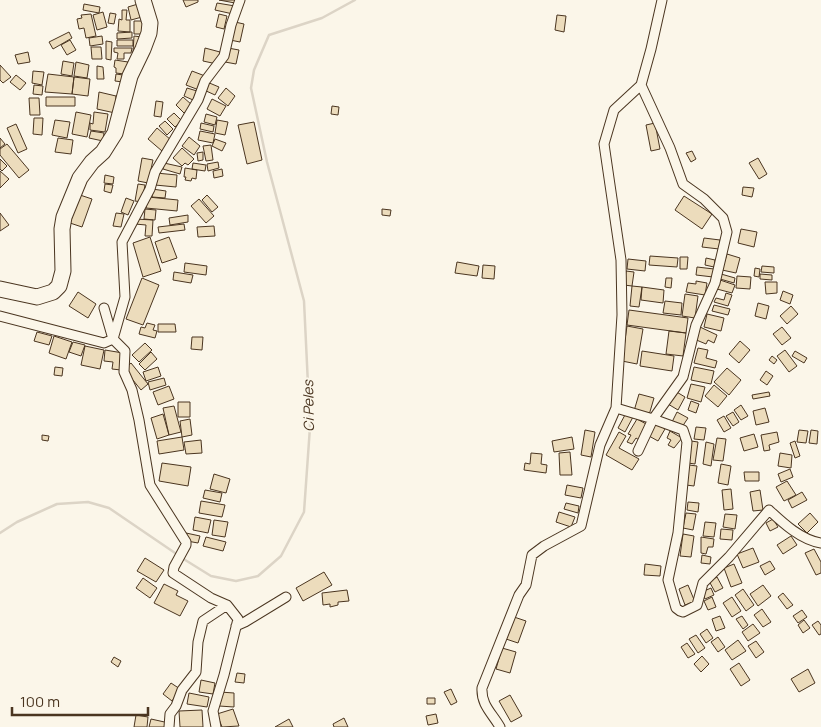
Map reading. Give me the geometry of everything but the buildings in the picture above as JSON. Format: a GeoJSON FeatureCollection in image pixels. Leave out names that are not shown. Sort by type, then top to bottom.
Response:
{"type":"FeatureCollection","features":[{"type":"Feature","properties":{"kind":"highway"},"geometry":{"type":"LineString","coordinates":[[0,289],[38,297],[53,292],[59,286],[63,271],[62,229],[64,217],[80,178],[92,162],[103,152],[115,133],[130,76],[149,33],[150,23],[143,0]]}},
{"type":"Feature","properties":{"kind":"street"},"geometry":{"type":"LineString","coordinates":[[114,339],[125,297],[122,242],[150,189],[154,172],[198,100],[205,81],[224,56],[231,26],[240,0]]}},
{"type":"Feature","properties":{"kind":"street"},"geometry":{"type":"LineString","coordinates":[[500,727],[485,707],[482,688],[519,595],[526,585],[532,555],[544,546],[581,526],[600,445],[616,408],[622,315],[621,260],[604,144],[614,110],[641,85],[662,0]]}},
{"type":"Feature","properties":{"kind":"street"},"geometry":{"type":"LineString","coordinates":[[638,451],[653,419],[683,377],[696,325],[716,283],[727,232],[723,218],[704,198],[682,184],[670,148],[641,85]]}},
{"type":"Feature","properties":{"kind":"street"},"geometry":{"type":"LineString","coordinates":[[104,308],[114,339],[125,352],[124,372],[132,390],[139,420],[150,485],[186,545],[174,567],[173,574],[211,598],[227,605],[237,616],[224,674],[213,710],[216,727]]}},
{"type":"Feature","properties":{"kind":"street"},"geometry":{"type":"LineString","coordinates":[[0,316],[97,342],[104,343],[114,339]]}},
{"type":"Feature","properties":{"kind":"street"},"geometry":{"type":"LineString","coordinates":[[616,408],[683,430],[687,442],[678,533],[668,580],[676,608],[680,612],[697,605],[703,583],[729,557],[769,510],[808,539],[821,543]]}},
{"type":"Feature","properties":{"kind":"street"},"geometry":{"type":"LineString","coordinates":[[236,626],[286,597]]}},
{"type":"Feature","properties":{"kind":"street"},"geometry":{"type":"LineString","coordinates":[[170,727],[170,714],[176,706],[182,690],[196,672],[198,642],[203,621],[227,605]]}},
{"type":"Feature","properties":{"kind":"waterway","name":"Ci Peles"},"geometry":{"type":"LineString","coordinates":[[182,558],[211,576],[236,581],[258,576],[281,556],[304,512],[310,427],[304,301],[267,162],[251,88],[254,70],[269,35],[322,18],[355,0]]}},
{"type":"Feature","properties":{"kind":"waterway","name":"Ci Peles"},"geometry":{"type":"LineString","coordinates":[[0,533],[17,522],[57,504],[88,502],[109,508],[178,555]]}}]}
